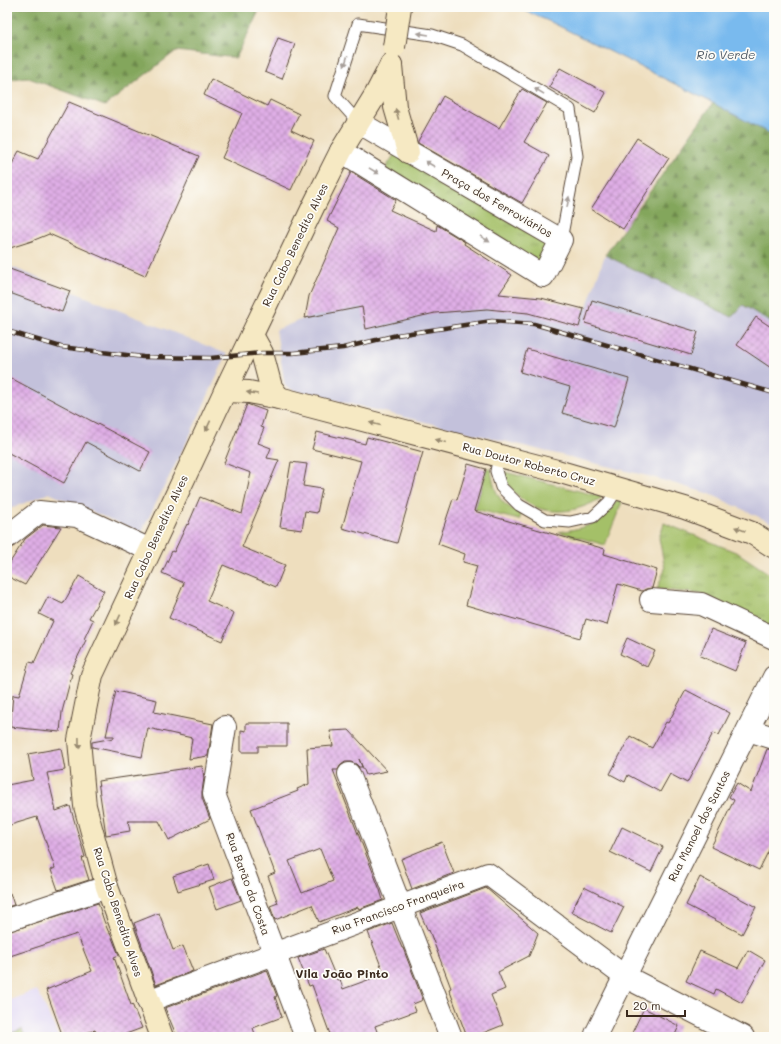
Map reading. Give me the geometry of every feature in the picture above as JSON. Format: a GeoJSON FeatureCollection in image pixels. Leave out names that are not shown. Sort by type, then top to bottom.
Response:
{"type":"FeatureCollection","features":[{"type":"Feature","properties":{"kind":"main road"},"geometry":{"type":"LineString","coordinates":[[400,7],[392,56],[395,107],[408,152]]}},
{"type":"Feature","properties":{"kind":"main road","name":"Rua Cabo Benedito Alves"},"geometry":{"type":"LineString","coordinates":[[162,1037],[107,887],[86,806],[79,740],[92,675],[252,335],[341,151],[376,94],[392,56]]}},
{"type":"Feature","properties":{"kind":"main road"},"geometry":{"type":"LineString","coordinates":[[252,335],[262,353],[271,388],[279,398]]}},
{"type":"Feature","properties":{"kind":"main road"},"geometry":{"type":"LineString","coordinates":[[229,384],[266,370]]}},
{"type":"Feature","properties":{"kind":"main road","name":"Rua Doutor Roberto Cruz"},"geometry":{"type":"LineString","coordinates":[[229,384],[249,392],[279,398],[499,456],[618,488],[685,508],[752,533],[774,547]]}},
{"type":"Feature","properties":{"kind":"street","name":"Praça dos Ferroviários"},"geometry":{"type":"LineString","coordinates":[[341,151],[543,276],[561,240],[358,122]]}},
{"type":"Feature","properties":{"kind":"street"},"geometry":{"type":"LineString","coordinates":[[7,537],[39,512],[77,516],[150,550]]}},
{"type":"Feature","properties":{"kind":"street"},"geometry":{"type":"LineString","coordinates":[[651,600],[701,604],[774,638]]}},
{"type":"Feature","properties":{"kind":"street","name":"Rua Manoel dos Santos"},"geometry":{"type":"LineString","coordinates":[[597,1037],[596,1034],[624,976],[774,677]]}},
{"type":"Feature","properties":{"kind":"street","name":"Rua Barão da Costa"},"geometry":{"type":"LineString","coordinates":[[226,727],[214,794],[306,1037]]}},
{"type":"Feature","properties":{"kind":"street"},"geometry":{"type":"LineString","coordinates":[[748,730],[774,738]]}},
{"type":"Feature","properties":{"kind":"street"},"geometry":{"type":"LineString","coordinates":[[349,774],[451,1037]]}},
{"type":"Feature","properties":{"kind":"street","name":"Rua Francisco Franqueira"},"geometry":{"type":"LineString","coordinates":[[148,1001],[488,874],[624,976]]}},
{"type":"Feature","properties":{"kind":"street"},"geometry":{"type":"LineString","coordinates":[[7,920],[107,887]]}},
{"type":"Feature","properties":{"kind":"street"},"geometry":{"type":"LineString","coordinates":[[624,976],[743,1037]]}},
{"type":"Feature","properties":{"kind":"lane"},"geometry":{"type":"LineString","coordinates":[[358,122],[335,96],[358,24],[432,35],[462,45],[469,49],[570,109],[577,156],[561,240]]}},
{"type":"Feature","properties":{"kind":"lane"},"geometry":{"type":"LineString","coordinates":[[499,456],[496,470],[501,488],[520,505],[545,520],[570,522],[592,517],[609,502],[618,488]]}},
{"type":"Feature","properties":{"kind":"shaded area"},"geometry":{"type":"Polygon","coordinates":[[[605,255],[732,317],[743,305],[774,324],[774,524],[710,494],[652,477],[293,390],[285,386],[276,330],[305,318],[419,295],[512,295],[541,298],[586,309],[605,255]]]}},
{"type":"Feature","properties":{"kind":"shaded area"},"geometry":{"type":"Polygon","coordinates":[[[7,265],[227,354],[190,435],[141,533],[49,493],[7,510],[7,265]]]}},
{"type":"Feature","properties":{"kind":"shaded area"},"geometry":{"type":"Polygon","coordinates":[[[37,990],[59,1037],[7,1037],[7,1001],[37,990]]]}},
{"type":"Feature","properties":{"kind":"green space"},"geometry":{"type":"Polygon","coordinates":[[[7,7],[258,7],[258,13],[236,58],[176,51],[105,106],[26,77],[7,80],[7,7]]]}},
{"type":"Feature","properties":{"kind":"green space"},"geometry":{"type":"Polygon","coordinates":[[[713,103],[774,136],[774,324],[743,305],[732,317],[605,255],[713,103]]]}},
{"type":"Feature","properties":{"kind":"green space"},"geometry":{"type":"Polygon","coordinates":[[[396,152],[552,247],[541,265],[385,169],[396,152]]]}},
{"type":"Feature","properties":{"kind":"green space"},"geometry":{"type":"Polygon","coordinates":[[[487,468],[491,469],[496,491],[499,497],[508,506],[522,513],[519,520],[475,509],[487,468]]]}},
{"type":"Feature","properties":{"kind":"green space"},"geometry":{"type":"Polygon","coordinates":[[[501,471],[603,497],[588,505],[574,509],[559,511],[545,510],[532,505],[520,497],[509,486],[501,471]]]}},
{"type":"Feature","properties":{"kind":"green space"},"geometry":{"type":"Polygon","coordinates":[[[616,501],[622,502],[605,545],[559,532],[592,524],[605,515],[616,501]]]}},
{"type":"Feature","properties":{"kind":"green space"},"geometry":{"type":"Polygon","coordinates":[[[664,523],[738,553],[774,577],[774,628],[702,594],[657,589],[665,569],[659,538],[664,523]]]}},
{"type":"Feature","properties":{"kind":"green space"},"geometry":{"type":"Polygon","coordinates":[[[22,1029],[25,1037],[7,1037],[7,1035],[22,1029]]]}},
{"type":"Feature","properties":{"kind":"water","name":"Rio Verde"},"geometry":{"type":"Polygon","coordinates":[[[516,7],[774,7],[774,136],[713,103],[553,23],[516,7]]]}},
{"type":"Feature","properties":{"kind":"building"},"geometry":{"type":"Polygon","coordinates":[[[278,38],[295,44],[282,79],[265,72],[278,38]]]}},
{"type":"Feature","properties":{"kind":"building"},"geometry":{"type":"Polygon","coordinates":[[[560,68],[606,93],[595,113],[549,87],[560,68]]]}},
{"type":"Feature","properties":{"kind":"building"},"geometry":{"type":"Polygon","coordinates":[[[211,79],[267,106],[270,100],[299,114],[291,130],[314,141],[291,190],[222,158],[242,113],[204,95],[211,79]]]}},
{"type":"Feature","properties":{"kind":"building"},"geometry":{"type":"Polygon","coordinates":[[[522,89],[547,103],[524,142],[549,156],[522,203],[418,143],[443,96],[499,128],[522,89]]]}},
{"type":"Feature","properties":{"kind":"building"},"geometry":{"type":"Polygon","coordinates":[[[69,102],[199,156],[145,276],[49,234],[7,249],[7,173],[19,151],[38,159],[69,102]]]}},
{"type":"Feature","properties":{"kind":"building"},"geometry":{"type":"Polygon","coordinates":[[[637,138],[669,158],[623,229],[591,209],[637,138]]]}},
{"type":"Feature","properties":{"kind":"building"},"geometry":{"type":"Polygon","coordinates":[[[351,172],[396,200],[390,210],[436,231],[437,225],[465,242],[464,244],[512,275],[499,294],[541,298],[584,309],[579,327],[528,313],[487,309],[435,313],[366,329],[362,307],[305,318],[309,296],[339,228],[327,221],[351,172]]]}},
{"type":"Feature","properties":{"kind":"building"},"geometry":{"type":"Polygon","coordinates":[[[7,268],[70,291],[62,312],[7,292],[7,268]]]}},
{"type":"Feature","properties":{"kind":"building"},"geometry":{"type":"Polygon","coordinates":[[[592,300],[698,332],[691,355],[585,323],[592,300]]]}},
{"type":"Feature","properties":{"kind":"building"},"geometry":{"type":"Polygon","coordinates":[[[756,317],[774,329],[774,370],[737,345],[756,317]]]}},
{"type":"Feature","properties":{"kind":"building"},"geometry":{"type":"Polygon","coordinates":[[[527,349],[629,379],[614,428],[562,413],[570,387],[520,372],[527,349]]]}},
{"type":"Feature","properties":{"kind":"building"},"geometry":{"type":"Polygon","coordinates":[[[7,376],[150,452],[140,471],[86,442],[64,483],[7,452],[7,376]]]}},
{"type":"Feature","properties":{"kind":"building"},"geometry":{"type":"Polygon","coordinates":[[[247,404],[266,411],[261,427],[264,428],[258,443],[271,448],[267,458],[279,460],[242,547],[285,565],[276,587],[223,565],[207,601],[234,613],[222,641],[169,618],[184,583],[162,573],[172,551],[174,552],[187,524],[188,525],[200,497],[242,514],[251,473],[224,463],[247,404]]]}},
{"type":"Feature","properties":{"kind":"building"},"geometry":{"type":"Polygon","coordinates":[[[317,432],[365,444],[367,437],[423,452],[397,543],[342,528],[361,461],[312,449],[317,432]]]}},
{"type":"Feature","properties":{"kind":"building"},"geometry":{"type":"Polygon","coordinates":[[[291,462],[307,464],[303,486],[322,489],[317,513],[305,511],[302,530],[280,527],[291,462]]]}},
{"type":"Feature","properties":{"kind":"building"},"geometry":{"type":"Polygon","coordinates":[[[468,464],[486,469],[474,511],[605,549],[604,554],[657,570],[652,588],[642,591],[618,584],[607,625],[586,619],[580,638],[466,605],[477,566],[463,562],[465,554],[438,544],[453,499],[457,500],[468,464]]]}},
{"type":"Feature","properties":{"kind":"building"},"geometry":{"type":"Polygon","coordinates":[[[43,525],[61,527],[25,585],[7,576],[7,567],[25,539],[43,525]]]}},
{"type":"Feature","properties":{"kind":"building"},"geometry":{"type":"Polygon","coordinates":[[[79,576],[104,591],[89,618],[93,620],[84,639],[86,640],[70,673],[72,674],[62,712],[60,732],[10,727],[13,695],[19,696],[29,662],[34,663],[53,621],[39,614],[48,597],[63,604],[79,576]]]}},
{"type":"Feature","properties":{"kind":"building"},"geometry":{"type":"Polygon","coordinates":[[[711,629],[746,643],[735,671],[700,656],[711,629]]]}},
{"type":"Feature","properties":{"kind":"building"},"geometry":{"type":"Polygon","coordinates":[[[627,638],[655,651],[647,667],[620,654],[627,638]]]}},
{"type":"Feature","properties":{"kind":"building"},"geometry":{"type":"Polygon","coordinates":[[[686,690],[730,713],[719,735],[713,733],[687,783],[670,774],[660,792],[628,775],[625,782],[610,774],[630,736],[652,748],[686,690]]]}},
{"type":"Feature","properties":{"kind":"building"},"geometry":{"type":"Polygon","coordinates":[[[116,691],[157,700],[154,712],[213,724],[208,756],[189,759],[192,738],[148,728],[142,757],[92,747],[92,742],[114,738],[114,736],[106,736],[116,691]]]}},
{"type":"Feature","properties":{"kind":"building"},"geometry":{"type":"Polygon","coordinates":[[[246,723],[287,723],[287,746],[258,746],[258,752],[241,752],[241,730],[246,731],[246,723]]]}},
{"type":"Feature","properties":{"kind":"building"},"geometry":{"type":"Polygon","coordinates":[[[349,730],[387,771],[366,775],[359,759],[362,767],[359,767],[351,762],[345,762],[338,770],[333,770],[383,900],[359,909],[358,907],[319,922],[312,905],[275,920],[270,906],[278,903],[268,876],[275,873],[251,809],[298,791],[297,789],[309,784],[307,748],[333,746],[330,731],[349,730]],[[320,849],[289,861],[302,893],[333,881],[320,849]]]}},
{"type":"Feature","properties":{"kind":"building"},"geometry":{"type":"Polygon","coordinates":[[[61,748],[65,770],[47,773],[56,811],[70,806],[85,857],[82,858],[89,880],[58,890],[51,870],[55,868],[37,817],[7,826],[7,785],[33,780],[28,754],[61,748]]]}},
{"type":"Feature","properties":{"kind":"building"},"geometry":{"type":"Polygon","coordinates":[[[767,749],[774,750],[774,840],[759,870],[711,847],[734,800],[729,797],[737,783],[751,792],[767,749]]]}},
{"type":"Feature","properties":{"kind":"building"},"geometry":{"type":"Polygon","coordinates":[[[202,766],[204,778],[202,798],[210,819],[169,840],[159,821],[128,821],[130,831],[106,835],[98,781],[202,766]]]}},
{"type":"Feature","properties":{"kind":"building"},"geometry":{"type":"Polygon","coordinates":[[[622,827],[663,847],[651,872],[610,852],[622,827]]]}},
{"type":"Feature","properties":{"kind":"building"},"geometry":{"type":"Polygon","coordinates":[[[442,842],[454,873],[412,889],[401,859],[442,842]]]}},
{"type":"Feature","properties":{"kind":"building"},"geometry":{"type":"Polygon","coordinates":[[[209,864],[214,880],[178,891],[173,876],[209,864]]]}},
{"type":"Feature","properties":{"kind":"building"},"geometry":{"type":"Polygon","coordinates":[[[700,877],[756,907],[742,934],[686,905],[700,877]]]}},
{"type":"Feature","properties":{"kind":"building"},"geometry":{"type":"Polygon","coordinates":[[[232,878],[241,900],[217,909],[209,887],[232,878]]]}},
{"type":"Feature","properties":{"kind":"building"},"geometry":{"type":"Polygon","coordinates":[[[584,887],[624,907],[611,933],[571,912],[584,887]]]}},
{"type":"Feature","properties":{"kind":"building"},"geometry":{"type":"Polygon","coordinates":[[[486,888],[538,933],[529,956],[498,972],[505,989],[491,995],[503,1025],[473,1037],[467,1037],[449,989],[451,988],[429,930],[428,931],[420,913],[486,888]]]}},
{"type":"Feature","properties":{"kind":"building"},"geometry":{"type":"Polygon","coordinates":[[[7,893],[10,893],[14,905],[7,907],[7,893]]]}},
{"type":"Feature","properties":{"kind":"building"},"geometry":{"type":"Polygon","coordinates":[[[98,903],[119,955],[114,957],[131,1005],[132,1004],[142,1028],[118,1037],[98,1037],[95,1030],[75,1037],[63,1037],[46,990],[92,971],[77,934],[7,957],[7,932],[98,903]]]}},
{"type":"Feature","properties":{"kind":"building"},"geometry":{"type":"Polygon","coordinates":[[[159,913],[173,950],[183,946],[193,971],[156,985],[134,923],[159,913]]]}},
{"type":"Feature","properties":{"kind":"building"},"geometry":{"type":"Polygon","coordinates":[[[392,923],[423,1000],[413,1004],[416,1011],[375,1026],[379,1037],[331,1037],[312,985],[309,986],[298,958],[324,949],[337,980],[340,979],[343,989],[384,974],[368,932],[392,923]]]}},
{"type":"Feature","properties":{"kind":"building"},"geometry":{"type":"Polygon","coordinates":[[[748,950],[765,960],[742,1003],[716,989],[714,994],[686,981],[700,951],[738,968],[748,950]]]}},
{"type":"Feature","properties":{"kind":"building"},"geometry":{"type":"Polygon","coordinates":[[[267,970],[277,996],[275,997],[282,1017],[253,1028],[256,1037],[177,1037],[165,1008],[267,970]]]}},
{"type":"Feature","properties":{"kind":"building"},"geometry":{"type":"Polygon","coordinates":[[[644,1008],[679,1026],[674,1037],[630,1037],[644,1008]]]}},
{"type":"Feature","properties":{"kind":"railway"},"geometry":{"type":"LineString","coordinates":[[7,331],[61,347],[143,357],[211,358],[262,353],[293,353],[343,348],[397,335],[492,321],[534,324],[774,393]]}},
{"type":"Feature","properties":{"kind":"district","name":"Vila João Pinto"},"geometry":{"type":"Point","coordinates":[342,974]}}]}
